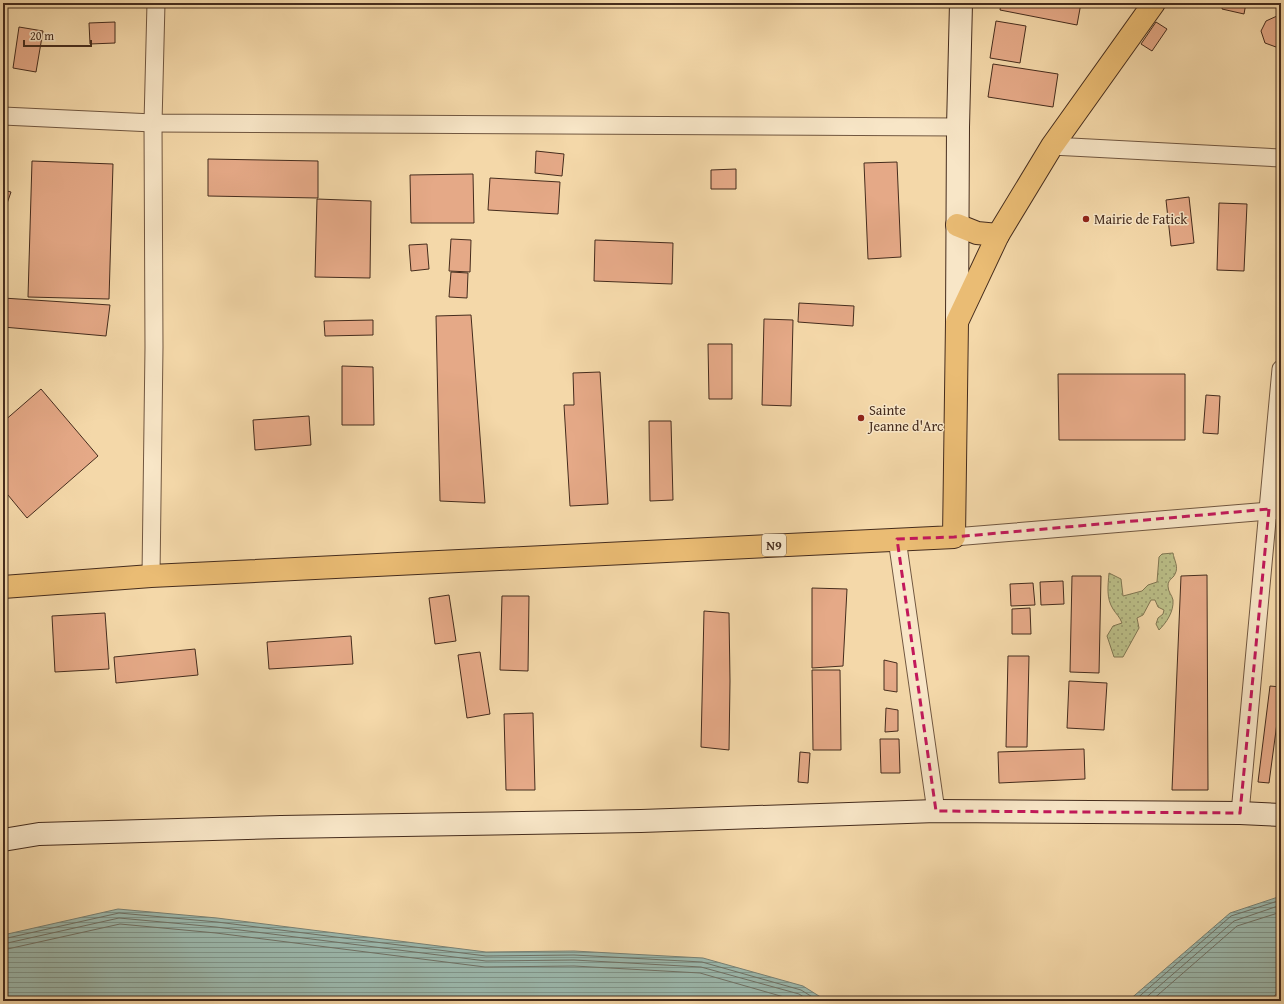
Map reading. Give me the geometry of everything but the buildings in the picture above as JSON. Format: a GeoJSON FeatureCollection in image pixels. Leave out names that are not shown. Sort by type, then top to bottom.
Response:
{"type":"FeatureCollection","features":[{"type":"Feature","properties":{"kind":"main road"},"geometry":{"type":"LineString","coordinates":[[954,537],[957,322],[998,235],[1052,146],[1154,3]]}},
{"type":"Feature","properties":{"kind":"main road"},"geometry":{"type":"LineString","coordinates":[[957,225],[977,233],[998,235]]}},
{"type":"Feature","properties":{"kind":"main road","name":"N9"},"geometry":{"type":"LineString","coordinates":[[3,587],[151,576],[898,538],[954,537]]}},
{"type":"Feature","properties":{"kind":"street"},"geometry":{"type":"LineString","coordinates":[[151,576],[154,347],[153,124],[156,3]]}},
{"type":"Feature","properties":{"kind":"street"},"geometry":{"type":"LineString","coordinates":[[957,322],[958,127],[961,3]]}},
{"type":"Feature","properties":{"kind":"street"},"geometry":{"type":"LineString","coordinates":[[3,116],[153,124],[958,127]]}},
{"type":"Feature","properties":{"kind":"street"},"geometry":{"type":"LineString","coordinates":[[1052,146],[1281,158]]}},
{"type":"Feature","properties":{"kind":"street"},"geometry":{"type":"LineString","coordinates":[[1240,812],[1275,510],[1281,369]]}},
{"type":"Feature","properties":{"kind":"street"},"geometry":{"type":"LineString","coordinates":[[954,537],[1275,510]]}},
{"type":"Feature","properties":{"kind":"street"},"geometry":{"type":"LineString","coordinates":[[898,538],[936,811]]}},
{"type":"Feature","properties":{"kind":"street"},"geometry":{"type":"LineString","coordinates":[[3,840],[55,833],[281,827],[633,822],[936,811],[1240,812],[1281,815]]}},
{"type":"Feature","properties":{"kind":"highlighted area"},"geometry":{"type":"Polygon","coordinates":[[[1269,509],[1240,813],[936,811],[897,539],[954,537],[1269,509]]]}},
{"type":"Feature","properties":{"kind":"green space"},"geometry":{"type":"Polygon","coordinates":[[[1173,553],[1177,569],[1168,584],[1173,600],[1169,617],[1159,630],[1156,624],[1158,618],[1163,614],[1164,610],[1158,607],[1155,600],[1151,600],[1143,615],[1137,618],[1139,628],[1123,657],[1114,657],[1107,636],[1113,626],[1122,623],[1109,601],[1109,573],[1121,579],[1123,596],[1142,591],[1148,585],[1157,582],[1159,557],[1162,554],[1173,553]]]}},
{"type":"Feature","properties":{"kind":"water"},"geometry":{"type":"Polygon","coordinates":[[[1281,896],[1281,988],[1270,1001],[1128,1001],[1230,913],[1281,896]]]}},
{"type":"Feature","properties":{"kind":"water"},"geometry":{"type":"Polygon","coordinates":[[[118,909],[217,918],[486,952],[574,951],[703,958],[803,986],[827,1001],[3,1001],[3,935],[118,909]]]}},
{"type":"Feature","properties":{"kind":"place","name":"Mairie de Fatick"},"geometry":{"type":"Point","coordinates":[1086,219]}},
{"type":"Feature","properties":{"kind":"place","name":"Sainte Jeanne d'Arc"},"geometry":{"type":"Point","coordinates":[861,418]}}]}
